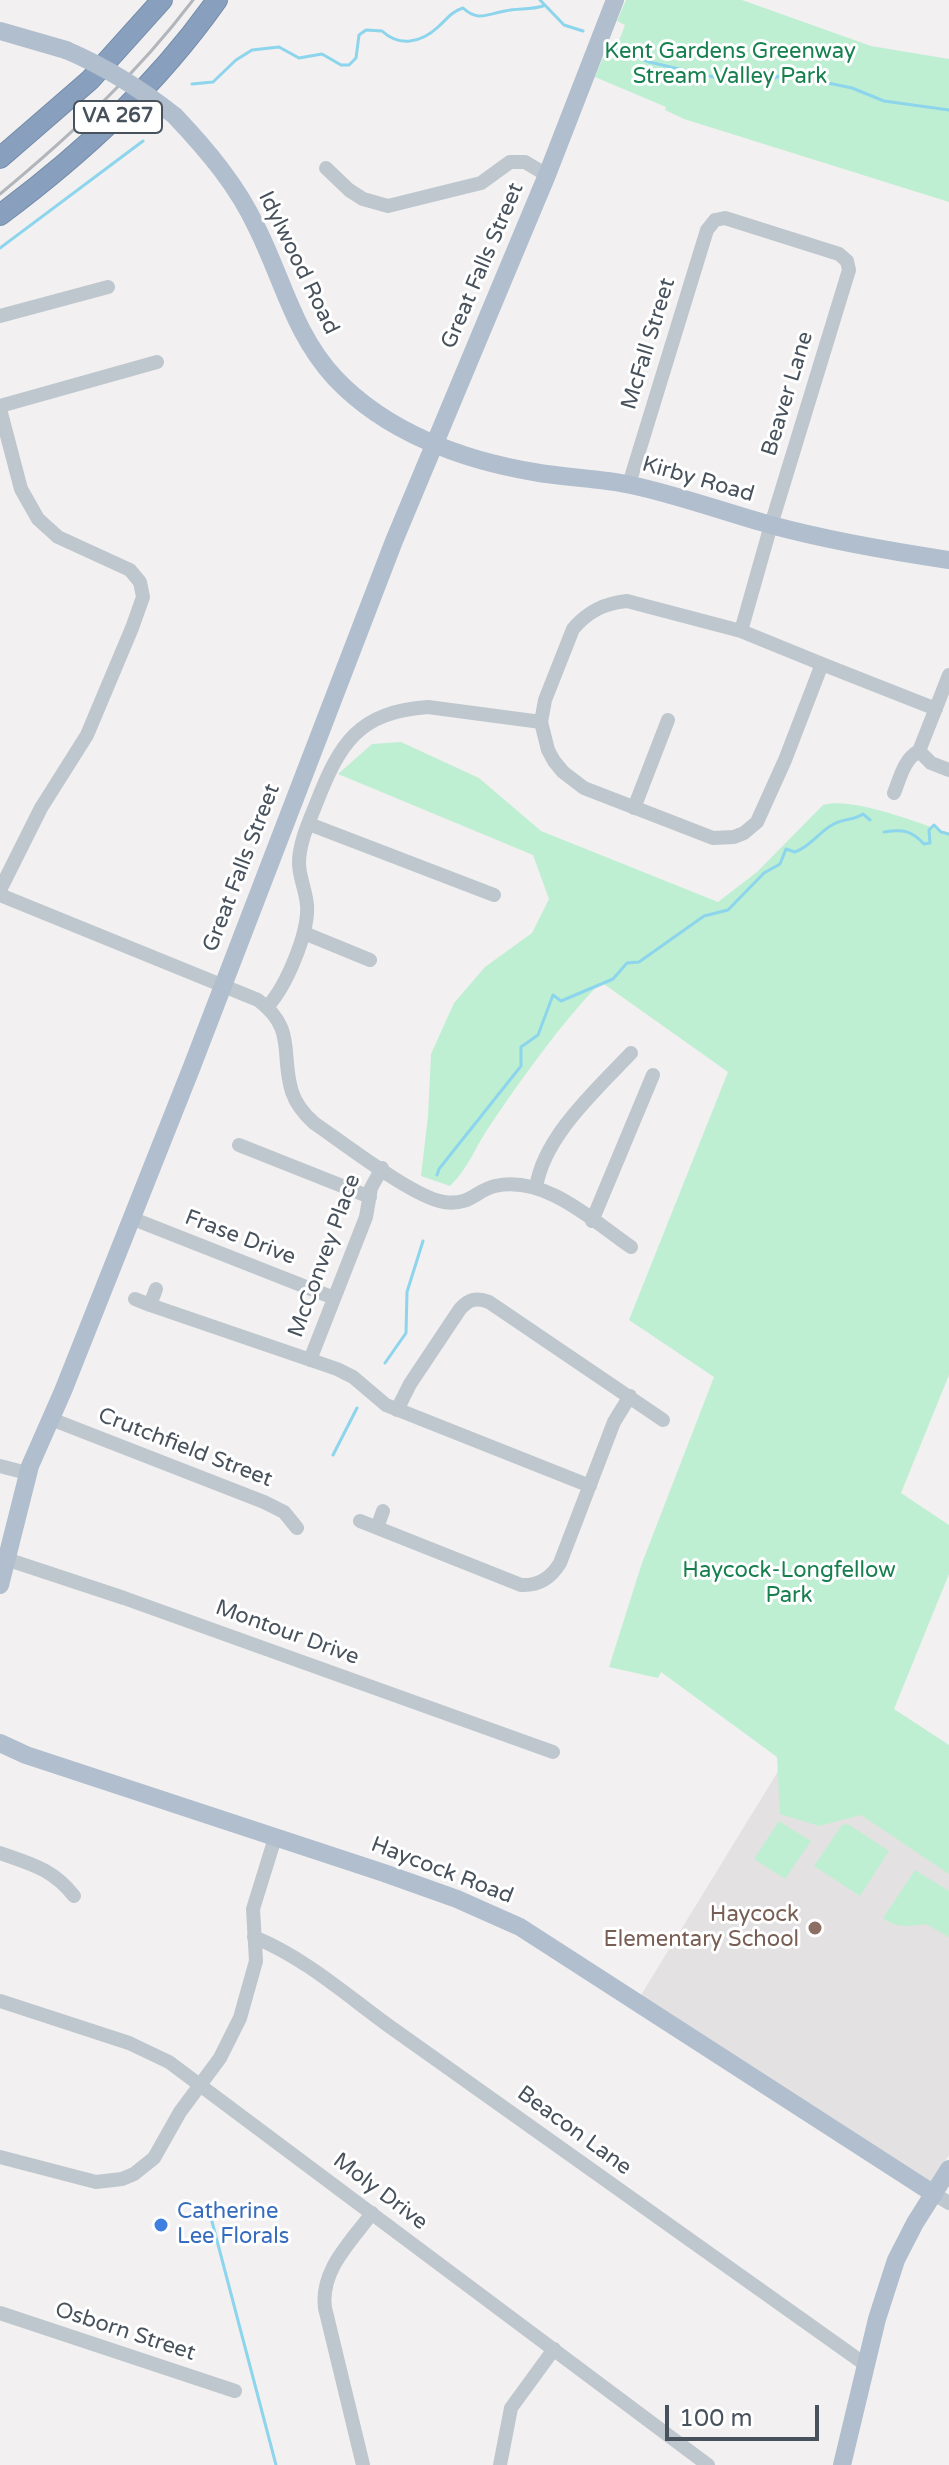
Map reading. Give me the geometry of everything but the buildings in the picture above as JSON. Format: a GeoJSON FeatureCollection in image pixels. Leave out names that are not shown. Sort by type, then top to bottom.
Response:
{"type":"FeatureCollection","features":[{"type":"Feature","properties":{"kind":"highway","name":"VA 267"},"geometry":{"type":"LineString","coordinates":[[0,158],[90,80],[162,0]]}},
{"type":"Feature","properties":{"kind":"highway","name":"VA 267"},"geometry":{"type":"LineString","coordinates":[[0,215],[63,167],[117,119],[163,69],[217,0]]}},
{"type":"Feature","properties":{"kind":"main road","name":"Great Falls Street"},"geometry":{"type":"LineString","coordinates":[[0,1585],[27,1473],[223,986],[315,740],[547,175],[615,0]]}},
{"type":"Feature","properties":{"kind":"main road","name":"Idylwood Road"},"geometry":{"type":"LineString","coordinates":[[0,31],[66,50],[117,75],[175,116],[232,183],[257,227],[297,324],[322,363],[368,408],[435,444]]}},
{"type":"Feature","properties":{"kind":"main road","name":"Kirby Road"},"geometry":{"type":"LineString","coordinates":[[435,444],[531,472],[629,484],[857,546],[949,560]]}},
{"type":"Feature","properties":{"kind":"main road","name":"Haycock Road"},"geometry":{"type":"LineString","coordinates":[[0,1743],[26,1755],[457,1899],[520,1927],[942,2198]]}},
{"type":"Feature","properties":{"kind":"main road"},"geometry":{"type":"LineString","coordinates":[[842,2465],[896,2260],[942,2198],[949,2169]]}},
{"type":"Feature","properties":{"kind":"street","name":"Great Falls Street"},"geometry":{"type":"LineString","coordinates":[[326,168],[363,199],[388,206],[481,183],[510,162],[525,162],[547,175]]}},
{"type":"Feature","properties":{"kind":"street","name":"McFall Street"},"geometry":{"type":"LineString","coordinates":[[629,484],[713,216],[850,260]]}},
{"type":"Feature","properties":{"kind":"street","name":"Beaver Lane"},"geometry":{"type":"LineString","coordinates":[[741,631],[850,260]]}},
{"type":"Feature","properties":{"kind":"street"},"geometry":{"type":"LineString","coordinates":[[0,316],[108,287]]}},
{"type":"Feature","properties":{"kind":"street"},"geometry":{"type":"LineString","coordinates":[[157,362],[0,407],[21,489],[38,519],[58,537],[130,570],[140,582],[143,597],[97,713],[71,762],[41,808],[0,892],[258,1000],[267,1007],[283,1032],[292,1093],[304,1114],[420,1193],[445,1202],[474,1199],[494,1186],[536,1188],[555,1196],[631,1247]]}},
{"type":"Feature","properties":{"kind":"street"},"geometry":{"type":"LineString","coordinates":[[822,664],[757,822],[734,837],[713,838],[584,788],[563,772],[548,750],[541,722],[545,700],[573,629],[581,619],[611,603],[638,603],[741,631],[936,709]]}},
{"type":"Feature","properties":{"kind":"street"},"geometry":{"type":"LineString","coordinates":[[894,793],[906,763],[919,751],[949,675]]}},
{"type":"Feature","properties":{"kind":"street"},"geometry":{"type":"LineString","coordinates":[[267,1007],[281,989],[304,933],[307,907],[299,864],[309,824],[334,762],[352,737],[375,719],[394,712],[428,707],[541,722]]}},
{"type":"Feature","properties":{"kind":"street"},"geometry":{"type":"LineString","coordinates":[[634,808],[668,720]]}},
{"type":"Feature","properties":{"kind":"street"},"geometry":{"type":"LineString","coordinates":[[919,751],[931,763],[949,770]]}},
{"type":"Feature","properties":{"kind":"street"},"geometry":{"type":"LineString","coordinates":[[309,824],[494,895]]}},
{"type":"Feature","properties":{"kind":"street"},"geometry":{"type":"LineString","coordinates":[[304,933],[370,960]]}},
{"type":"Feature","properties":{"kind":"street"},"geometry":{"type":"LineString","coordinates":[[536,1188],[541,1166],[570,1119],[631,1053]]}},
{"type":"Feature","properties":{"kind":"street"},"geometry":{"type":"LineString","coordinates":[[592,1221],[653,1075]]}},
{"type":"Feature","properties":{"kind":"street"},"geometry":{"type":"LineString","coordinates":[[239,1145],[370,1197]]}},
{"type":"Feature","properties":{"kind":"street","name":"McConvey Place"},"geometry":{"type":"LineString","coordinates":[[310,1360],[366,1217],[374,1181],[382,1168]]}},
{"type":"Feature","properties":{"kind":"street","name":"Frase Drive"},"geometry":{"type":"LineString","coordinates":[[131,1218],[334,1298]]}},
{"type":"Feature","properties":{"kind":"street"},"geometry":{"type":"LineString","coordinates":[[150,1305],[156,1289]]}},
{"type":"Feature","properties":{"kind":"street"},"geometry":{"type":"LineString","coordinates":[[135,1299],[346,1373],[377,1400],[397,1410],[590,1486]]}},
{"type":"Feature","properties":{"kind":"street"},"geometry":{"type":"LineString","coordinates":[[397,1410],[410,1384],[460,1309],[476,1299],[489,1302],[663,1420]]}},
{"type":"Feature","properties":{"kind":"street"},"geometry":{"type":"LineString","coordinates":[[360,1521],[521,1585],[548,1578],[557,1568],[614,1422],[630,1396]]}},
{"type":"Feature","properties":{"kind":"street","name":"Crutchfield Street"},"geometry":{"type":"LineString","coordinates":[[51,1419],[264,1502],[284,1512],[297,1528]]}},
{"type":"Feature","properties":{"kind":"street"},"geometry":{"type":"LineString","coordinates":[[0,1466],[27,1473]]}},
{"type":"Feature","properties":{"kind":"street"},"geometry":{"type":"LineString","coordinates":[[377,1528],[383,1511]]}},
{"type":"Feature","properties":{"kind":"street","name":"Montour Drive"},"geometry":{"type":"LineString","coordinates":[[6,1559],[124,1598],[553,1752]]}},
{"type":"Feature","properties":{"kind":"street"},"geometry":{"type":"LineString","coordinates":[[0,2157],[96,2182],[122,2179],[134,2174],[154,2158],[180,2112],[226,2049],[240,2018],[254,1976],[253,1909],[275,1838]]}},
{"type":"Feature","properties":{"kind":"street"},"geometry":{"type":"LineString","coordinates":[[0,1853],[50,1872],[74,1896]]}},
{"type":"Feature","properties":{"kind":"street","name":"Beacon Lane"},"geometry":{"type":"LineString","coordinates":[[254,1937],[285,1949],[866,2365]]}},
{"type":"Feature","properties":{"kind":"street","name":"Moly Drive"},"geometry":{"type":"LineString","coordinates":[[0,2001],[149,2052],[200,2085],[704,2464]]}},
{"type":"Feature","properties":{"kind":"street"},"geometry":{"type":"LineString","coordinates":[[363,2465],[325,2308],[324,2290],[331,2270],[372,2213]]}},
{"type":"Feature","properties":{"kind":"street","name":"Osborn Street"},"geometry":{"type":"LineString","coordinates":[[0,2313],[235,2391]]}},
{"type":"Feature","properties":{"kind":"street"},"geometry":{"type":"LineString","coordinates":[[500,2465],[511,2408],[554,2349]]}},
{"type":"Feature","properties":{"kind":"shaded area","name":"Haycock Elementary School"},"geometry":{"type":"Polygon","coordinates":[[[788,1755],[949,1861],[949,2155],[931,2183],[641,1995],[788,1755]]]}},
{"type":"Feature","properties":{"kind":"green space","name":"Kent Gardens Greenway Stream Valley Park"},"geometry":{"type":"Polygon","coordinates":[[[626,0],[742,0],[871,46],[949,59],[949,202],[684,119],[665,110],[666,107],[595,77],[603,57],[612,59],[625,25],[617,21],[626,0]]]}},
{"type":"Feature","properties":{"kind":"green space","name":"Haycock-Longfellow Park"},"geometry":{"type":"Polygon","coordinates":[[[401,742],[479,778],[541,831],[718,902],[757,872],[823,805],[835,803],[867,807],[949,833],[949,1375],[901,1493],[949,1525],[949,1574],[894,1709],[949,1745],[949,1874],[861,1815],[819,1826],[780,1814],[777,1757],[661,1672],[658,1678],[609,1667],[642,1563],[714,1377],[629,1320],[728,1072],[601,982],[530,1069],[457,1179],[450,1186],[421,1176],[431,1054],[454,1003],[485,967],[532,933],[549,899],[533,855],[338,774],[372,744],[401,742]]]}},
{"type":"Feature","properties":{"kind":"green space"},"geometry":{"type":"Polygon","coordinates":[[[779,1821],[811,1841],[785,1879],[754,1859],[779,1821]]]}},
{"type":"Feature","properties":{"kind":"green space"},"geometry":{"type":"Polygon","coordinates":[[[848,1824],[889,1851],[860,1896],[814,1866],[842,1825],[848,1824]]]}},
{"type":"Feature","properties":{"kind":"green space"},"geometry":{"type":"Polygon","coordinates":[[[915,1870],[949,1891],[949,1937],[926,1924],[899,1925],[883,1918],[915,1870]]]}},
{"type":"Feature","properties":{"kind":"waterway"},"geometry":{"type":"LineString","coordinates":[[540,0],[564,25],[583,31]]}},
{"type":"Feature","properties":{"kind":"waterway"},"geometry":{"type":"LineString","coordinates":[[192,84],[213,82],[236,60],[252,50],[279,47],[299,58],[322,54],[341,65],[349,65],[356,58],[359,35],[366,30],[382,31],[396,39],[410,41],[424,37],[463,8],[473,15],[483,16],[543,6]]}},
{"type":"Feature","properties":{"kind":"waterway"},"geometry":{"type":"LineString","coordinates":[[612,46],[649,62],[718,78],[760,83],[780,76],[804,78],[852,88],[884,101],[949,110]]}},
{"type":"Feature","properties":{"kind":"waterway"},"geometry":{"type":"LineString","coordinates":[[0,248],[143,141]]}},
{"type":"Feature","properties":{"kind":"waterway"},"geometry":{"type":"LineString","coordinates":[[437,1175],[521,1066],[521,1047],[538,1035],[553,995],[561,1001],[613,979],[627,963],[639,962],[704,916],[728,910],[764,873],[780,864],[786,849],[795,852],[801,849],[840,821],[863,814],[870,820]]}},
{"type":"Feature","properties":{"kind":"waterway"},"geometry":{"type":"LineString","coordinates":[[884,832],[906,832],[924,844],[930,843],[929,830],[934,825],[941,832],[949,834]]}},
{"type":"Feature","properties":{"kind":"waterway"},"geometry":{"type":"LineString","coordinates":[[385,1363],[406,1333],[407,1292],[423,1241]]}},
{"type":"Feature","properties":{"kind":"waterway"},"geometry":{"type":"LineString","coordinates":[[333,1455],[357,1408]]}},
{"type":"Feature","properties":{"kind":"waterway"},"geometry":{"type":"LineString","coordinates":[[210,2214],[276,2465]]}},
{"type":"Feature","properties":{"kind":"railway"},"geometry":{"type":"LineString","coordinates":[[0,194],[102,103],[193,0]]}},
{"type":"Feature","properties":{"kind":"place","name":"Haycock Elementary School"},"geometry":{"type":"Point","coordinates":[815,1928]}},
{"type":"Feature","properties":{"kind":"place","name":"Catherine Lee Florals"},"geometry":{"type":"Point","coordinates":[161,2225]}}]}
